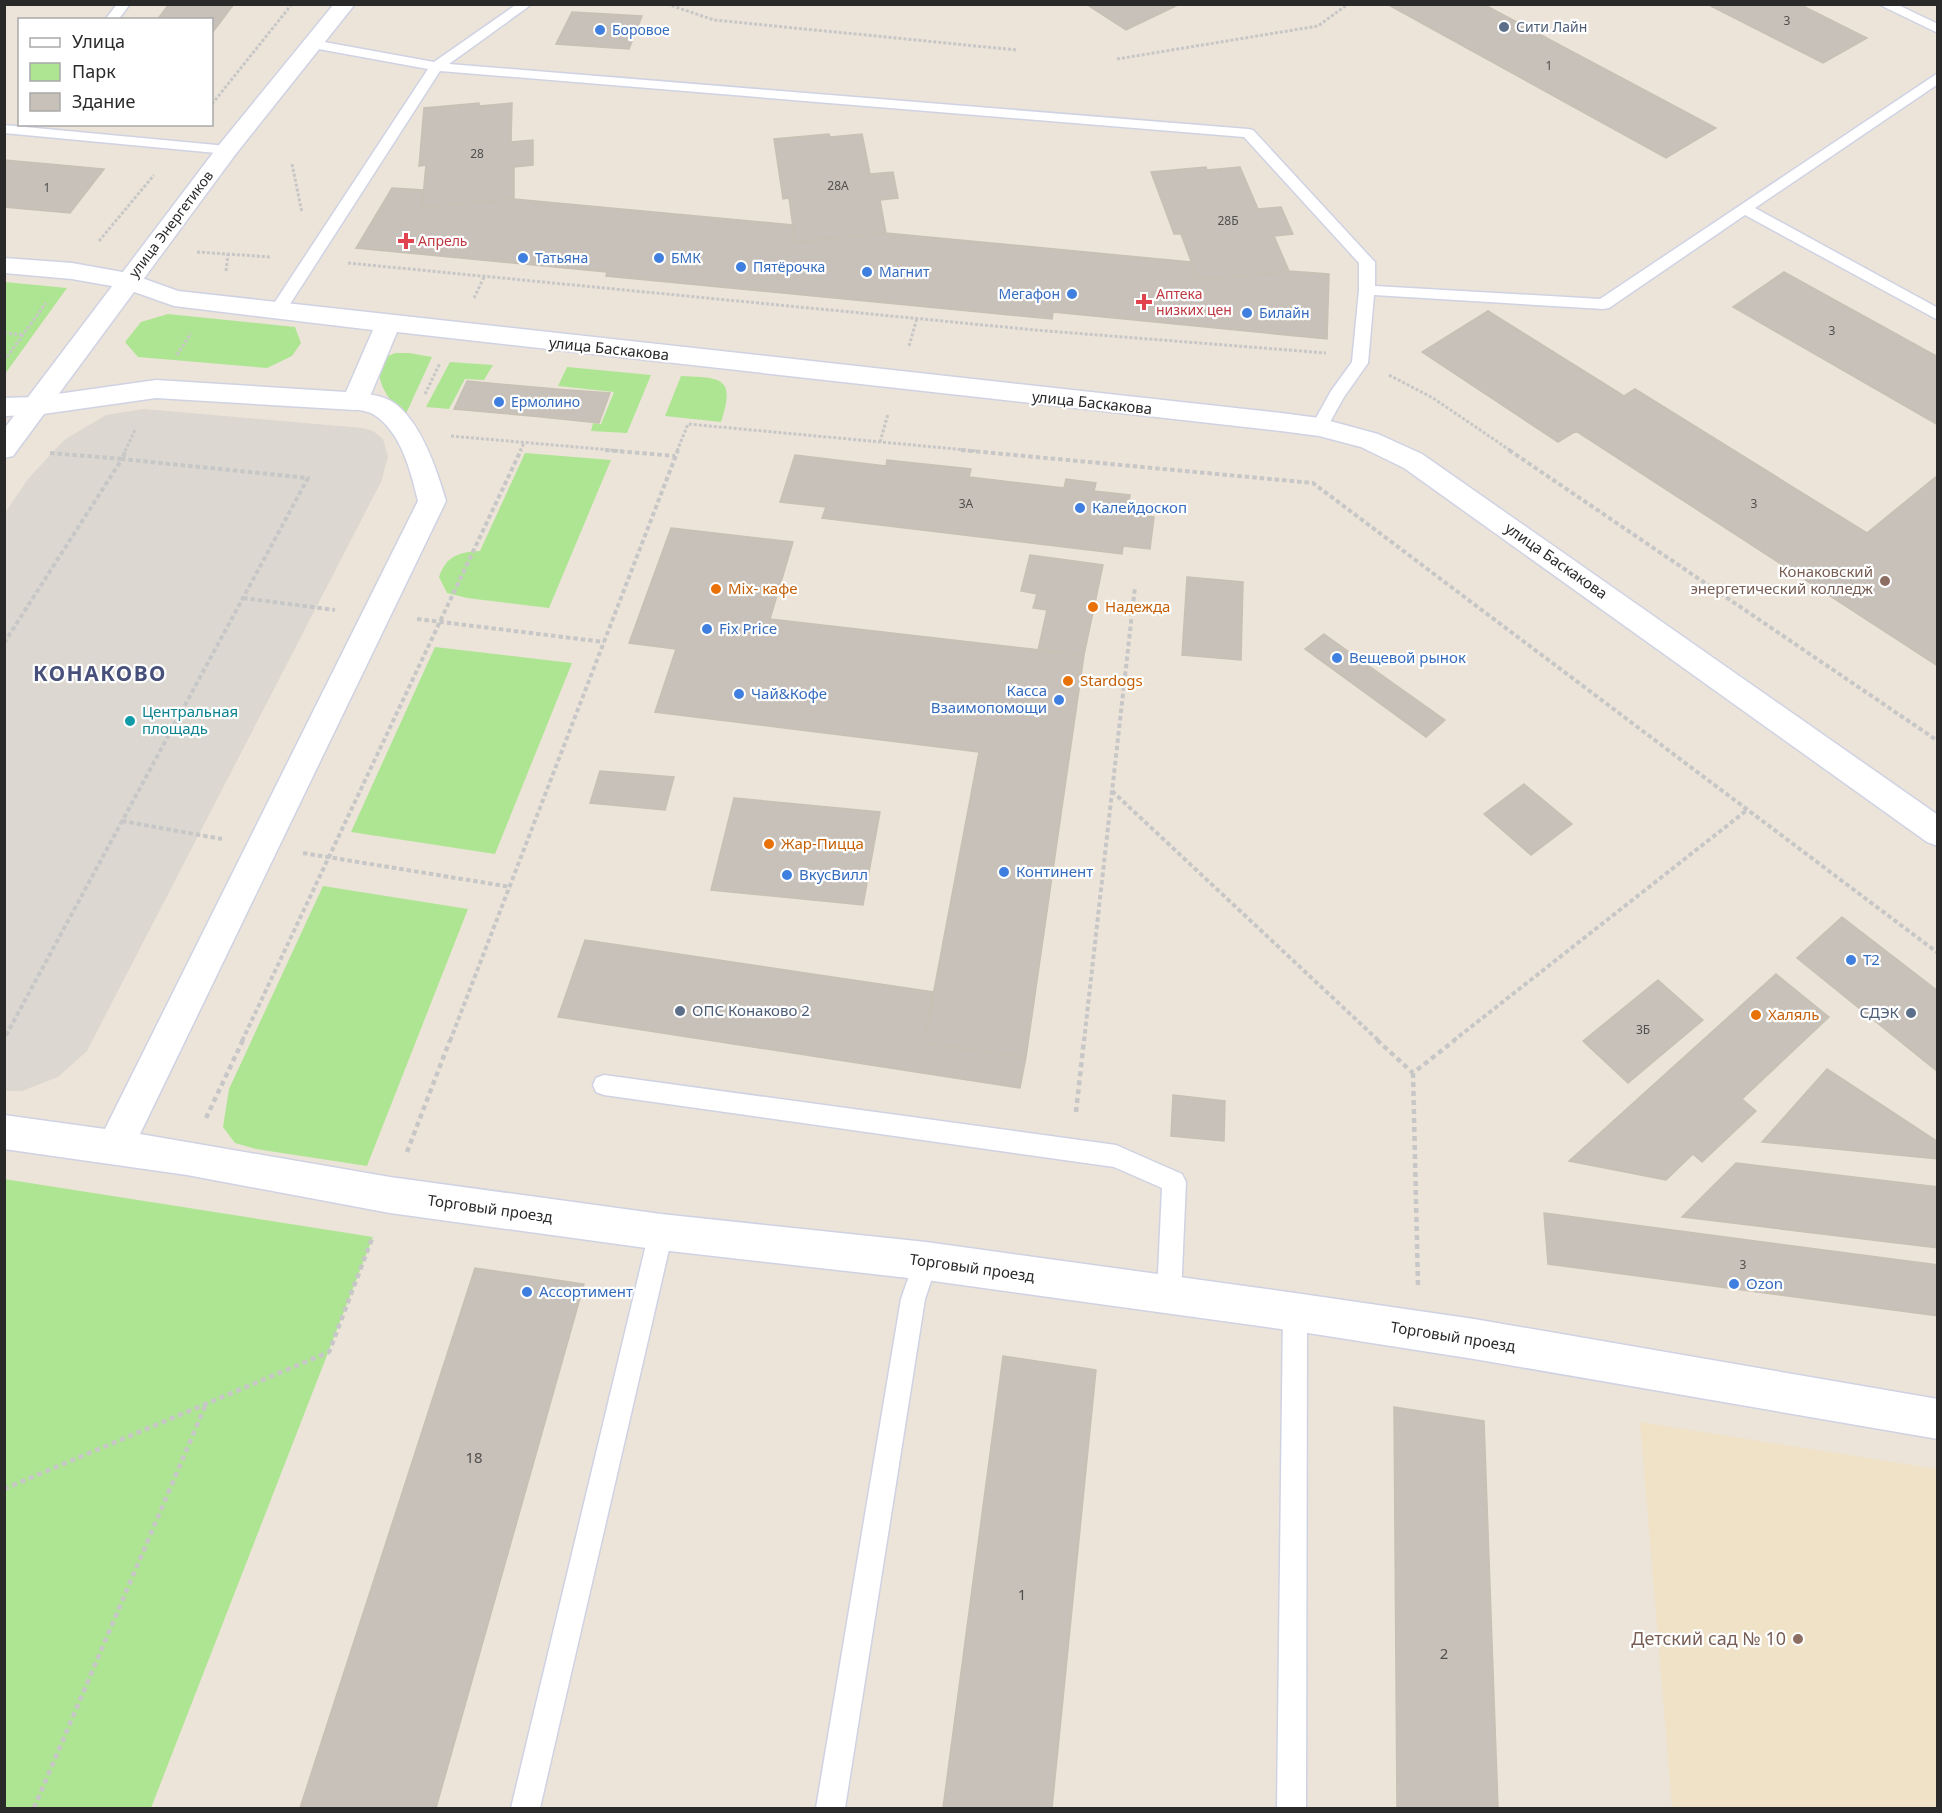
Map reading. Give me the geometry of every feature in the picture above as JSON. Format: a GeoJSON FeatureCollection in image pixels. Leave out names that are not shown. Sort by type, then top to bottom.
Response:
{"type":"FeatureCollection","features":[{"type":"Feature","properties":{"kind":"street","name":"улица Энергетиков"},"geometry":{"type":"LineString","coordinates":[[4,449],[227,150],[345,4]]}},
{"type":"Feature","properties":{"kind":"street","name":"улица Баскакова"},"geometry":{"type":"LineString","coordinates":[[4,265],[72,271],[128,281],[174,298],[388,324],[1319,427],[1370,440],[1413,461],[1938,833]]}},
{"type":"Feature","properties":{"kind":"street"},"geometry":{"type":"LineString","coordinates":[[356,401],[388,324]]}},
{"type":"Feature","properties":{"kind":"street"},"geometry":{"type":"LineString","coordinates":[[4,407],[36,406],[156,389],[356,401],[381,407],[395,419],[423,467],[432,501],[115,1148]]}},
{"type":"Feature","properties":{"kind":"street","name":"Торговый проезд"},"geometry":{"type":"LineString","coordinates":[[4,1132],[187,1158],[390,1195],[661,1232],[926,1261],[1295,1312],[1938,1419]]}},
{"type":"Feature","properties":{"kind":"lane"},"geometry":{"type":"LineString","coordinates":[[113,18],[124,4]]}},
{"type":"Feature","properties":{"kind":"lane"},"geometry":{"type":"LineString","coordinates":[[276,311],[436,67],[526,4]]}},
{"type":"Feature","properties":{"kind":"lane"},"geometry":{"type":"LineString","coordinates":[[1884,4],[1938,29]]}},
{"type":"Feature","properties":{"kind":"lane"},"geometry":{"type":"LineString","coordinates":[[313,44],[436,67],[1248,134],[1366,262],[1367,290],[1360,363],[1337,395],[1319,427]]}},
{"type":"Feature","properties":{"kind":"lane"},"geometry":{"type":"LineString","coordinates":[[1367,290],[1603,304],[1938,77]]}},
{"type":"Feature","properties":{"kind":"lane"},"geometry":{"type":"LineString","coordinates":[[13,127],[227,150]]}},
{"type":"Feature","properties":{"kind":"lane"},"geometry":{"type":"LineString","coordinates":[[1744,208],[1938,315]]}},
{"type":"Feature","properties":{"kind":"lane"},"geometry":{"type":"LineString","coordinates":[[604,1085],[1116,1155],[1174,1182],[1169,1295]]}},
{"type":"Feature","properties":{"kind":"lane"},"geometry":{"type":"LineString","coordinates":[[525,1809],[661,1232]]}},
{"type":"Feature","properties":{"kind":"lane"},"geometry":{"type":"LineString","coordinates":[[830,1809],[913,1299],[926,1261]]}},
{"type":"Feature","properties":{"kind":"lane"},"geometry":{"type":"LineString","coordinates":[[1291,1809],[1295,1312]]}},
{"type":"Feature","properties":{"kind":"path"},"geometry":{"type":"LineString","coordinates":[[213,103],[292,4]]}},
{"type":"Feature","properties":{"kind":"path"},"geometry":{"type":"LineString","coordinates":[[667,4],[714,20],[1017,50]]}},
{"type":"Feature","properties":{"kind":"path"},"geometry":{"type":"LineString","coordinates":[[1117,58],[1318,26],[1348,4]]}},
{"type":"Feature","properties":{"kind":"path"},"geometry":{"type":"LineString","coordinates":[[96,244],[178,145]]}},
{"type":"Feature","properties":{"kind":"path"},"geometry":{"type":"LineString","coordinates":[[292,164],[304,224],[328,229]]}},
{"type":"Feature","properties":{"kind":"path"},"geometry":{"type":"LineString","coordinates":[[4,361],[52,294]]}},
{"type":"Feature","properties":{"kind":"path"},"geometry":{"type":"LineString","coordinates":[[171,364],[197,325]]}},
{"type":"Feature","properties":{"kind":"path"},"geometry":{"type":"LineString","coordinates":[[4,333],[23,335]]}},
{"type":"Feature","properties":{"kind":"path"},"geometry":{"type":"LineString","coordinates":[[4,643],[122,459],[140,419]]}},
{"type":"Feature","properties":{"kind":"path"},"geometry":{"type":"LineString","coordinates":[[4,1489],[328,1352],[511,887],[688,424],[1313,483],[1938,953]]}},
{"type":"Feature","properties":{"kind":"path"},"geometry":{"type":"LineString","coordinates":[[448,436],[675,456]]}},
{"type":"Feature","properties":{"kind":"path"},"geometry":{"type":"LineString","coordinates":[[187,1158],[524,443]]}},
{"type":"Feature","properties":{"kind":"path"},"geometry":{"type":"LineString","coordinates":[[4,1039],[308,477],[50,453]]}},
{"type":"Feature","properties":{"kind":"path"},"geometry":{"type":"LineString","coordinates":[[1072,1149],[1135,586]]}},
{"type":"Feature","properties":{"kind":"path"},"geometry":{"type":"LineString","coordinates":[[243,598],[604,642]]}},
{"type":"Feature","properties":{"kind":"path"},"geometry":{"type":"LineString","coordinates":[[1112,791],[1413,1073],[1419,1331]]}},
{"type":"Feature","properties":{"kind":"path"},"geometry":{"type":"LineString","coordinates":[[1413,1073],[1747,810]]}},
{"type":"Feature","properties":{"kind":"path"},"geometry":{"type":"LineString","coordinates":[[122,821],[511,887]]}},
{"type":"Feature","properties":{"kind":"path"},"geometry":{"type":"LineString","coordinates":[[34,1809],[206,1404]]}},
{"type":"Feature","properties":{"kind":"shaded area","name":"Центральная площадь"},"geometry":{"type":"Polygon","coordinates":[[[144,409],[362,428],[373,431],[383,439],[388,457],[381,482],[87,1051],[58,1077],[22,1091],[5,1091],[5,513],[28,479],[64,440],[106,415],[144,409]]]}},
{"type":"Feature","properties":{"kind":"shaded area","name":"Детский сад № 10"},"geometry":{"type":"Polygon","coordinates":[[[1640,1422],[1937,1469],[1937,1808],[1672,1808],[1640,1422]]]}},
{"type":"Feature","properties":{"kind":"green space"},"geometry":{"type":"Polygon","coordinates":[[[4,282],[67,288],[5,374],[4,282]]]}},
{"type":"Feature","properties":{"kind":"green space"},"geometry":{"type":"Polygon","coordinates":[[[168,314],[295,327],[301,343],[292,356],[267,368],[138,357],[125,342],[141,322],[168,314]]]}},
{"type":"Feature","properties":{"kind":"green space"},"geometry":{"type":"Polygon","coordinates":[[[395,353],[432,357],[404,418],[385,391],[380,376],[381,359],[395,353]]]}},
{"type":"Feature","properties":{"kind":"green space"},"geometry":{"type":"Polygon","coordinates":[[[450,362],[493,365],[484,380],[465,379],[449,409],[426,407],[450,362]]]}},
{"type":"Feature","properties":{"kind":"green space"},"geometry":{"type":"Polygon","coordinates":[[[567,367],[651,375],[627,433],[591,431],[593,423],[601,424],[614,392],[558,386],[567,367]]]}},
{"type":"Feature","properties":{"kind":"green space"},"geometry":{"type":"Polygon","coordinates":[[[681,376],[715,379],[722,382],[727,396],[721,422],[665,416],[681,376]]]}},
{"type":"Feature","properties":{"kind":"green space"},"geometry":{"type":"Polygon","coordinates":[[[525,453],[611,460],[549,608],[467,598],[447,593],[439,577],[445,564],[460,554],[480,551],[525,453]]]}},
{"type":"Feature","properties":{"kind":"green space"},"geometry":{"type":"Polygon","coordinates":[[[435,647],[572,663],[495,854],[351,832],[435,647]]]}},
{"type":"Feature","properties":{"kind":"green space"},"geometry":{"type":"Polygon","coordinates":[[[323,886],[468,909],[367,1166],[256,1149],[235,1143],[223,1127],[229,1089],[323,886]]]}},
{"type":"Feature","properties":{"kind":"green space"},"geometry":{"type":"Polygon","coordinates":[[[4,1179],[373,1237],[151,1808],[5,1808],[4,1179]]]}},
{"type":"Feature","properties":{"kind":"building"},"geometry":{"type":"Polygon","coordinates":[[[169,4],[234,4],[213,32],[213,18],[158,18],[169,4]]]}},
{"type":"Feature","properties":{"kind":"building"},"geometry":{"type":"Polygon","coordinates":[[[1086,4],[1180,4],[1126,30],[1086,4]]]}},
{"type":"Feature","properties":{"kind":"building"},"geometry":{"type":"Polygon","coordinates":[[[1387,4],[1483,4],[1716,128],[1666,158],[1387,4]]]}},
{"type":"Feature","properties":{"kind":"building"},"geometry":{"type":"Polygon","coordinates":[[[1707,4],[1799,4],[1867,38],[1823,63],[1707,4]]]}},
{"type":"Feature","properties":{"kind":"building","name":"Боровое"},"geometry":{"type":"Polygon","coordinates":[[[572,12],[642,16],[629,49],[556,44],[572,12]]]}},
{"type":"Feature","properties":{"kind":"building"},"geometry":{"type":"Polygon","coordinates":[[[479,103],[479,106],[512,103],[511,142],[533,140],[533,165],[514,167],[514,199],[422,207],[426,165],[419,166],[424,108],[479,103]]]}},
{"type":"Feature","properties":{"kind":"building"},"geometry":{"type":"Polygon","coordinates":[[[829,134],[830,137],[862,134],[870,174],[893,172],[898,198],[880,200],[886,233],[795,242],[789,198],[783,199],[774,139],[829,134]]]}},
{"type":"Feature","properties":{"kind":"building"},"geometry":{"type":"Polygon","coordinates":[[[4,160],[104,169],[70,213],[4,207],[4,160]]]}},
{"type":"Feature","properties":{"kind":"building"},"geometry":{"type":"Polygon","coordinates":[[[1206,167],[1207,170],[1240,167],[1258,209],[1281,207],[1293,234],[1274,236],[1289,271],[1198,280],[1181,234],[1174,234],[1151,172],[1206,167]]]}},
{"type":"Feature","properties":{"kind":"building"},"geometry":{"type":"Polygon","coordinates":[[[392,188],[424,190],[422,207],[514,199],[793,225],[795,242],[886,233],[1191,262],[1198,280],[1289,271],[1329,274],[1327,339],[1053,312],[1052,319],[606,276],[607,272],[356,248],[392,188]]]}},
{"type":"Feature","properties":{"kind":"building"},"geometry":{"type":"Polygon","coordinates":[[[1784,272],[1938,357],[1938,425],[1733,307],[1784,272]]]}},
{"type":"Feature","properties":{"kind":"building"},"geometry":{"type":"Polygon","coordinates":[[[1488,311],[1624,396],[1635,389],[1867,533],[1938,475],[1938,574],[1935,576],[1938,577],[1938,666],[1576,431],[1558,442],[1422,352],[1488,311]]]}},
{"type":"Feature","properties":{"kind":"building"},"geometry":{"type":"Polygon","coordinates":[[[467,381],[555,389],[542,417],[454,409],[467,381]]]}},
{"type":"Feature","properties":{"kind":"building"},"geometry":{"type":"Polygon","coordinates":[[[555,389],[610,393],[599,423],[542,417],[555,389]]]}},
{"type":"Feature","properties":{"kind":"building"},"geometry":{"type":"Polygon","coordinates":[[[795,455],[886,466],[887,460],[971,469],[969,477],[1064,488],[1066,479],[1096,483],[1094,491],[1130,495],[1127,514],[1154,517],[1150,549],[1123,546],[1122,554],[822,518],[826,507],[780,502],[795,455]]]}},
{"type":"Feature","properties":{"kind":"building","name":"Континент"},"geometry":{"type":"Polygon","coordinates":[[[671,528],[793,542],[770,619],[1084,655],[1026,1057],[924,1043],[979,752],[655,712],[676,649],[629,643],[671,528]]]}},
{"type":"Feature","properties":{"kind":"building"},"geometry":{"type":"Polygon","coordinates":[[[1030,555],[1103,565],[1084,655],[1038,650],[1047,610],[1033,608],[1037,594],[1021,591],[1030,555]]]}},
{"type":"Feature","properties":{"kind":"building"},"geometry":{"type":"Polygon","coordinates":[[[1187,577],[1243,582],[1241,660],[1182,655],[1187,577]]]}},
{"type":"Feature","properties":{"kind":"building"},"geometry":{"type":"Polygon","coordinates":[[[1324,634],[1445,720],[1426,737],[1305,649],[1324,634]]]}},
{"type":"Feature","properties":{"kind":"building"},"geometry":{"type":"Polygon","coordinates":[[[600,771],[674,777],[665,810],[590,803],[600,771]]]}},
{"type":"Feature","properties":{"kind":"building"},"geometry":{"type":"Polygon","coordinates":[[[1524,784],[1572,824],[1531,855],[1484,814],[1524,784]]]}},
{"type":"Feature","properties":{"kind":"building"},"geometry":{"type":"Polygon","coordinates":[[[734,798],[880,812],[863,905],[711,890],[734,798]]]}},
{"type":"Feature","properties":{"kind":"building"},"geometry":{"type":"Polygon","coordinates":[[[1842,917],[1938,991],[1938,1072],[1797,958],[1842,917]]]}},
{"type":"Feature","properties":{"kind":"building"},"geometry":{"type":"Polygon","coordinates":[[[585,940],[933,992],[924,1043],[1026,1057],[1020,1088],[558,1017],[585,940]]]}},
{"type":"Feature","properties":{"kind":"building"},"geometry":{"type":"Polygon","coordinates":[[[1776,974],[1829,1017],[1742,1099],[1756,1111],[1702,1162],[1693,1154],[1666,1180],[1569,1161],[1776,974]]]}},
{"type":"Feature","properties":{"kind":"building"},"geometry":{"type":"Polygon","coordinates":[[[1658,980],[1703,1020],[1628,1083],[1583,1041],[1658,980]]]}},
{"type":"Feature","properties":{"kind":"building"},"geometry":{"type":"Polygon","coordinates":[[[1827,1069],[1938,1142],[1938,1159],[1762,1142],[1827,1069]]]}},
{"type":"Feature","properties":{"kind":"building"},"geometry":{"type":"Polygon","coordinates":[[[1173,1095],[1225,1101],[1224,1141],[1171,1136],[1173,1095]]]}},
{"type":"Feature","properties":{"kind":"building"},"geometry":{"type":"Polygon","coordinates":[[[1736,1163],[1938,1187],[1938,1248],[1682,1217],[1736,1163]]]}},
{"type":"Feature","properties":{"kind":"building"},"geometry":{"type":"Polygon","coordinates":[[[1544,1213],[1938,1265],[1938,1316],[1548,1264],[1544,1213]]]}},
{"type":"Feature","properties":{"kind":"building"},"geometry":{"type":"Polygon","coordinates":[[[475,1268],[584,1284],[436,1808],[300,1808],[475,1268]]]}},
{"type":"Feature","properties":{"kind":"building"},"geometry":{"type":"Polygon","coordinates":[[[1003,1356],[1096,1370],[1052,1808],[943,1808],[1003,1356]]]}},
{"type":"Feature","properties":{"kind":"building"},"geometry":{"type":"Polygon","coordinates":[[[1394,1407],[1484,1421],[1498,1808],[1397,1808],[1394,1407]]]}},
{"type":"Feature","properties":{"kind":"place","name":"Сити Лайн"},"geometry":{"type":"Point","coordinates":[1504,27]}},
{"type":"Feature","properties":{"kind":"place","name":"Боровое"},"geometry":{"type":"Point","coordinates":[600,30]}},
{"type":"Feature","properties":{"kind":"place","name":"Апрель"},"geometry":{"type":"Point","coordinates":[406,241]}},
{"type":"Feature","properties":{"kind":"place","name":"Татьяна"},"geometry":{"type":"Point","coordinates":[523,258]}},
{"type":"Feature","properties":{"kind":"place","name":"БМК"},"geometry":{"type":"Point","coordinates":[659,258]}},
{"type":"Feature","properties":{"kind":"place","name":"Пятёрочка"},"geometry":{"type":"Point","coordinates":[741,267]}},
{"type":"Feature","properties":{"kind":"place","name":"Магнит"},"geometry":{"type":"Point","coordinates":[867,272]}},
{"type":"Feature","properties":{"kind":"place","name":"Мегафон"},"geometry":{"type":"Point","coordinates":[1072,294]}},
{"type":"Feature","properties":{"kind":"place","name":"Аптека низких цен"},"geometry":{"type":"Point","coordinates":[1144,302]}},
{"type":"Feature","properties":{"kind":"place","name":"Билайн"},"geometry":{"type":"Point","coordinates":[1247,313]}},
{"type":"Feature","properties":{"kind":"place","name":"Ермолино"},"geometry":{"type":"Point","coordinates":[499,402]}},
{"type":"Feature","properties":{"kind":"place","name":"Калейдоскоп"},"geometry":{"type":"Point","coordinates":[1080,508]}},
{"type":"Feature","properties":{"kind":"place","name":"Конаковский энергетический колледж"},"geometry":{"type":"Point","coordinates":[1885,581]}},
{"type":"Feature","properties":{"kind":"place","name":"Mix- кафе"},"geometry":{"type":"Point","coordinates":[716,589]}},
{"type":"Feature","properties":{"kind":"place","name":"Надежда"},"geometry":{"type":"Point","coordinates":[1093,607]}},
{"type":"Feature","properties":{"kind":"place","name":"Fix Price"},"geometry":{"type":"Point","coordinates":[707,629]}},
{"type":"Feature","properties":{"kind":"place","name":"Вещевой рынок"},"geometry":{"type":"Point","coordinates":[1337,658]}},
{"type":"Feature","properties":{"kind":"place","name":"Stardogs"},"geometry":{"type":"Point","coordinates":[1068,681]}},
{"type":"Feature","properties":{"kind":"place","name":"Чай&Кофе"},"geometry":{"type":"Point","coordinates":[739,694]}},
{"type":"Feature","properties":{"kind":"place","name":"Касса Взаимопомощи"},"geometry":{"type":"Point","coordinates":[1059,700]}},
{"type":"Feature","properties":{"kind":"place","name":"Центральная площадь"},"geometry":{"type":"Point","coordinates":[130,721]}},
{"type":"Feature","properties":{"kind":"place","name":"Жар-Пицца"},"geometry":{"type":"Point","coordinates":[769,844]}},
{"type":"Feature","properties":{"kind":"place","name":"Континент"},"geometry":{"type":"Point","coordinates":[1004,872]}},
{"type":"Feature","properties":{"kind":"place","name":"ВкусВилл"},"geometry":{"type":"Point","coordinates":[787,875]}},
{"type":"Feature","properties":{"kind":"place","name":"T2"},"geometry":{"type":"Point","coordinates":[1851,960]}},
{"type":"Feature","properties":{"kind":"place","name":"ОПС Конаково 2"},"geometry":{"type":"Point","coordinates":[680,1011]}},
{"type":"Feature","properties":{"kind":"place","name":"СДЭК"},"geometry":{"type":"Point","coordinates":[1911,1013]}},
{"type":"Feature","properties":{"kind":"place","name":"Халяль"},"geometry":{"type":"Point","coordinates":[1756,1015]}},
{"type":"Feature","properties":{"kind":"place","name":"Ozon"},"geometry":{"type":"Point","coordinates":[1734,1284]}},
{"type":"Feature","properties":{"kind":"place","name":"Ассортимент"},"geometry":{"type":"Point","coordinates":[527,1292]}},
{"type":"Feature","properties":{"kind":"place","name":"Детский сад № 10"},"geometry":{"type":"Point","coordinates":[1798,1639]}},
{"type":"Feature","properties":{"kind":"district","name":"КОНАКОВО"},"geometry":{"type":"Point","coordinates":[100,674]}}]}
